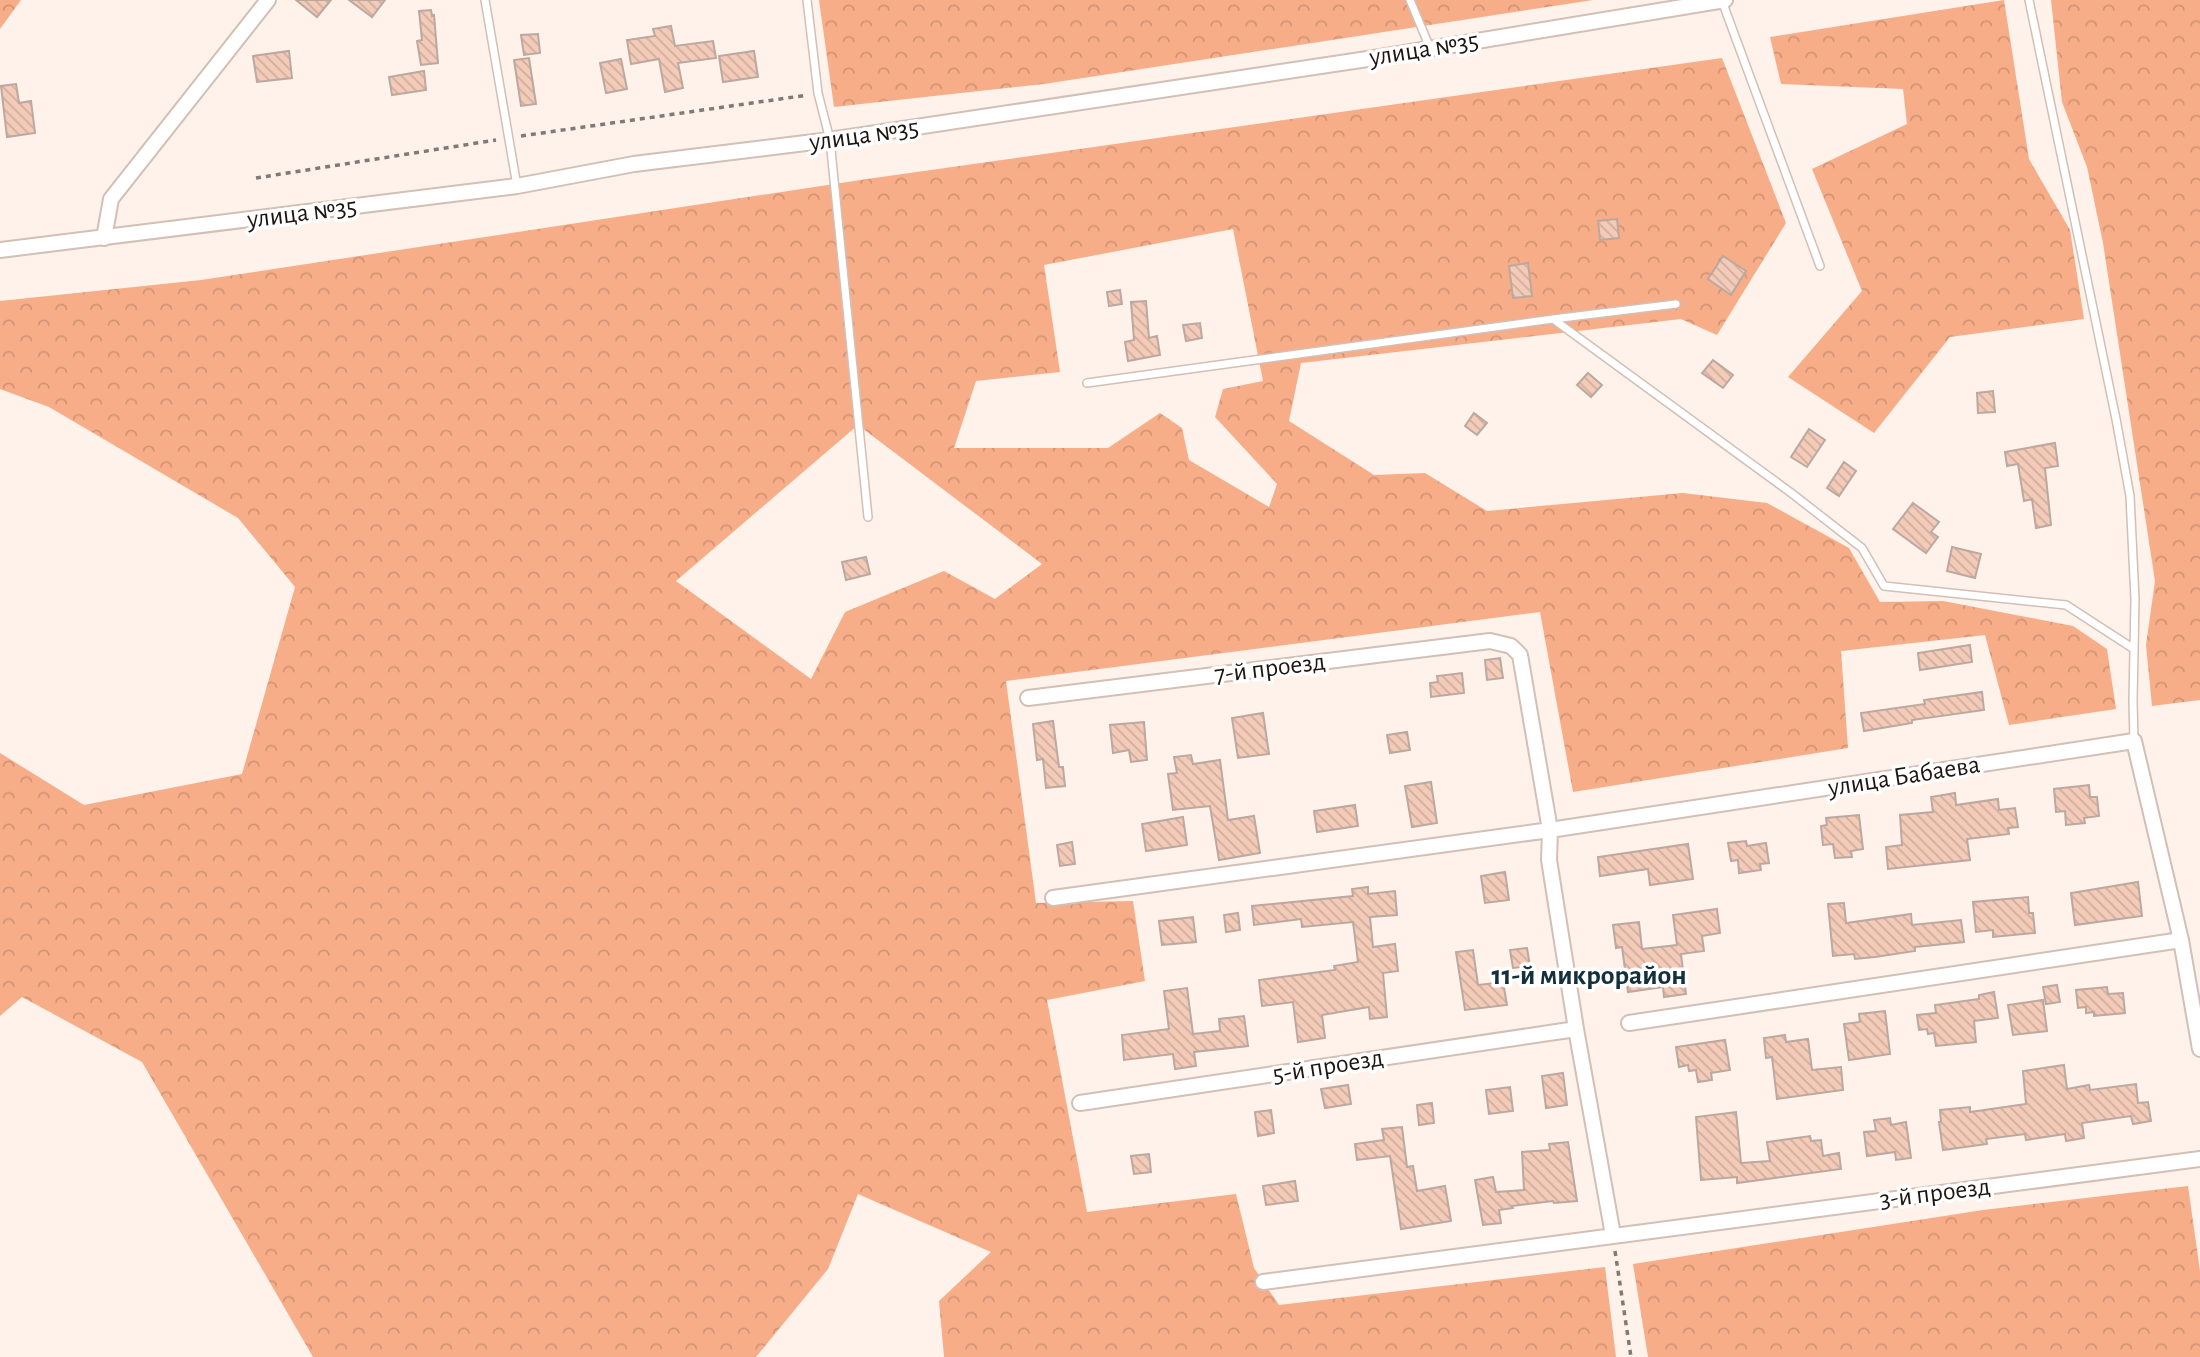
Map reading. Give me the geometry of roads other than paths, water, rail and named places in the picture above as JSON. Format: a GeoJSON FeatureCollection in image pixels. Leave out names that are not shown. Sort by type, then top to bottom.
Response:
{"type":"FeatureCollection","features":[{"type":"Feature","properties":{"kind":"street"},"geometry":{"type":"LineString","coordinates":[[103,238],[111,199],[268,0]]}},
{"type":"Feature","properties":{"kind":"street","name":"улица №35"},"geometry":{"type":"LineString","coordinates":[[0,250],[517,186],[634,164],[830,140],[1430,49],[1723,0]]}},
{"type":"Feature","properties":{"kind":"street","name":"7-й проезд"},"geometry":{"type":"LineString","coordinates":[[1028,698],[1490,641],[1511,646],[1520,655],[1550,830]]}},
{"type":"Feature","properties":{"kind":"street"},"geometry":{"type":"LineString","coordinates":[[2134,741],[2181,940],[2200,1049]]}},
{"type":"Feature","properties":{"kind":"street","name":"улица Бабаева"},"geometry":{"type":"LineString","coordinates":[[1053,898],[1550,830],[2134,741]]}},
{"type":"Feature","properties":{"kind":"street"},"geometry":{"type":"LineString","coordinates":[[1550,830],[1549,860],[1613,1235]]}},
{"type":"Feature","properties":{"kind":"street"},"geometry":{"type":"LineString","coordinates":[[1629,1023],[2181,940]]}},
{"type":"Feature","properties":{"kind":"street","name":"5-й проезд"},"geometry":{"type":"LineString","coordinates":[[1080,1103],[1576,1029]]}},
{"type":"Feature","properties":{"kind":"street","name":"3-й проезд"},"geometry":{"type":"LineString","coordinates":[[1263,1282],[2200,1159]]}},
{"type":"Feature","properties":{"kind":"lane"},"geometry":{"type":"LineString","coordinates":[[485,0],[517,186]]}},
{"type":"Feature","properties":{"kind":"lane"},"geometry":{"type":"LineString","coordinates":[[807,0],[818,93],[830,140],[869,517]]}},
{"type":"Feature","properties":{"kind":"lane"},"geometry":{"type":"LineString","coordinates":[[1410,0],[1430,49]]}},
{"type":"Feature","properties":{"kind":"lane"},"geometry":{"type":"LineString","coordinates":[[1723,0],[1820,266]]}},
{"type":"Feature","properties":{"kind":"lane"},"geometry":{"type":"LineString","coordinates":[[2029,0],[2130,496],[2135,562],[2134,741]]}},
{"type":"Feature","properties":{"kind":"lane"},"geometry":{"type":"LineString","coordinates":[[1087,383],[1676,304]]}},
{"type":"Feature","properties":{"kind":"lane"},"geometry":{"type":"LineString","coordinates":[[1553,319],[1790,492],[1862,548],[1884,586],[2066,605],[2134,649]]}},
{"type":"Feature","properties":{"kind":"district","name":"11-й микрорайон"},"geometry":{"type":"Point","coordinates":[1589,976]}}]}
